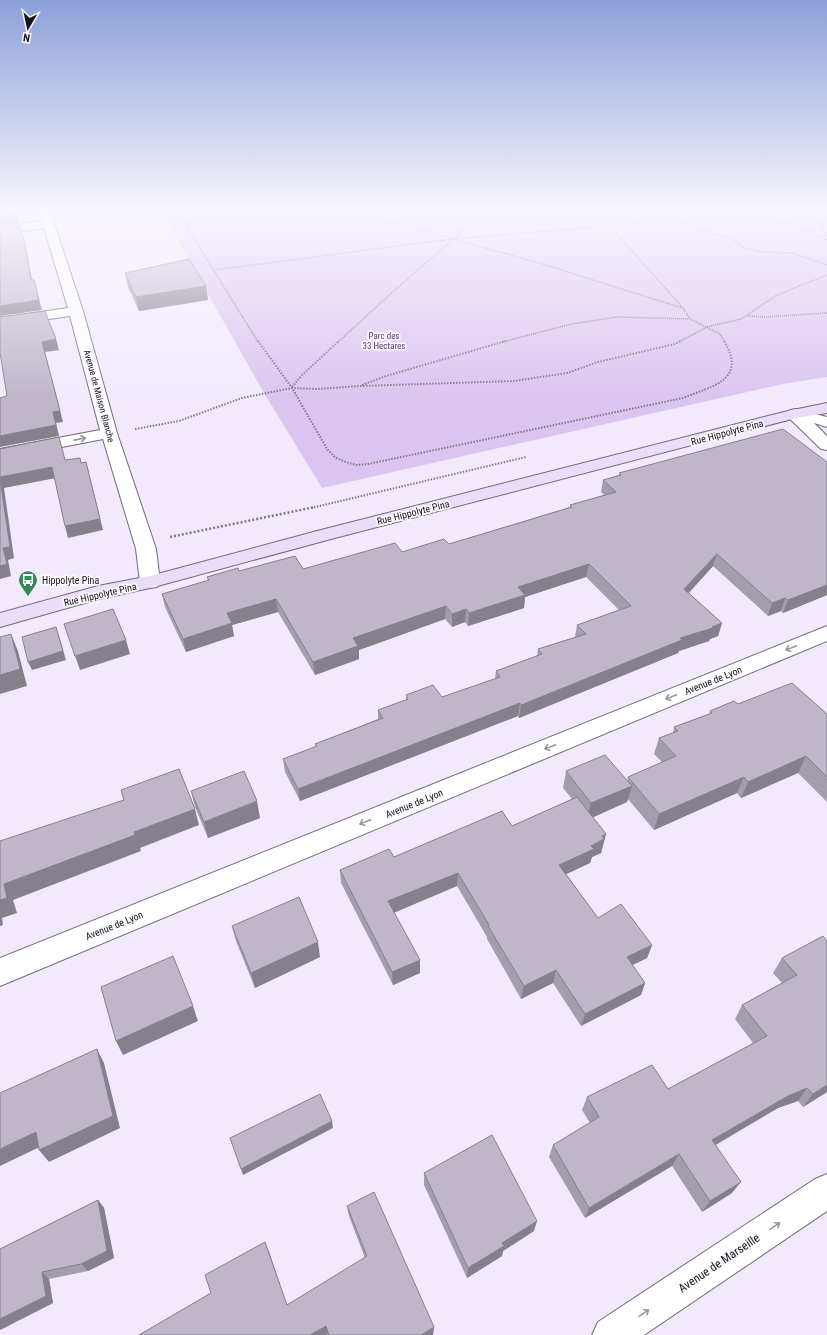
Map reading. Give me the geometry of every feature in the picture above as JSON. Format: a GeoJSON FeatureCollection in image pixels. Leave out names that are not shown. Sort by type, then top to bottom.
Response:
{"type":"FeatureCollection","features":[{"type":"Feature","properties":{"kind":"main road","name":"Rue Hippolyte Pina"},"geometry":{"type":"LineString","coordinates":[[0,620],[98,593],[150,582],[332,533],[794,414],[827,408]]}},
{"type":"Feature","properties":{"kind":"street","name":"Avenue de Maison Blanche"},"geometry":{"type":"LineString","coordinates":[[64,273],[76,311],[109,433],[146,549],[150,582]]}},
{"type":"Feature","properties":{"kind":"street"},"geometry":{"type":"LineString","coordinates":[[0,322],[76,311]]}},
{"type":"Feature","properties":{"kind":"street"},"geometry":{"type":"LineString","coordinates":[[794,414],[827,422]]}},
{"type":"Feature","properties":{"kind":"street"},"geometry":{"type":"LineString","coordinates":[[794,414],[827,445]]}},
{"type":"Feature","properties":{"kind":"street"},"geometry":{"type":"LineString","coordinates":[[0,454],[109,433]]}},
{"type":"Feature","properties":{"kind":"street","name":"Avenue de Lyon"},"geometry":{"type":"LineString","coordinates":[[0,972],[827,633]]}},
{"type":"Feature","properties":{"kind":"street","name":"Avenue de Marseille"},"geometry":{"type":"LineString","coordinates":[[611,1335],[827,1191]]}},
{"type":"Feature","properties":{"kind":"path"},"geometry":{"type":"LineString","coordinates":[[216,273],[259,343],[292,388],[327,449],[336,458],[356,465],[368,464],[667,402],[689,396],[723,382],[731,370],[733,361],[731,352],[720,334],[690,319],[617,317],[578,322],[482,347],[386,376],[360,386]]}},
{"type":"Feature","properties":{"kind":"path"},"geometry":{"type":"LineString","coordinates":[[292,388],[302,375],[414,273]]}},
{"type":"Feature","properties":{"kind":"path"},"geometry":{"type":"LineString","coordinates":[[573,273],[683,308]]}},
{"type":"Feature","properties":{"kind":"path"},"geometry":{"type":"LineString","coordinates":[[652,273],[683,308],[690,319]]}},
{"type":"Feature","properties":{"kind":"path"},"geometry":{"type":"LineString","coordinates":[[109,433],[179,420],[242,398],[292,388],[316,389],[540,379],[567,373],[598,362],[676,344],[707,327],[748,316],[777,295],[827,275]]}},
{"type":"Feature","properties":{"kind":"path"},"geometry":{"type":"LineString","coordinates":[[748,316],[765,317],[827,313]]}},
{"type":"Feature","properties":{"kind":"path"},"geometry":{"type":"LineString","coordinates":[[146,549],[164,538],[320,506],[527,457]]}},
{"type":"Feature","properties":{"kind":"green space","name":"Parc des 33 Hectares"},"geometry":{"type":"Polygon","coordinates":[[[196,273],[827,273],[827,377],[783,384],[322,488],[264,393],[196,273]]]}},
{"type":"Feature","properties":{"kind":"building"},"geometry":{"type":"Polygon","coordinates":[[[0,273],[30,273],[31,280],[34,280],[39,300],[0,306],[0,273]]]}},
{"type":"Feature","properties":{"kind":"building"},"geometry":{"type":"Polygon","coordinates":[[[125,273],[198,273],[206,286],[136,297],[125,273]]]}},
{"type":"Feature","properties":{"kind":"building"},"geometry":{"type":"Polygon","coordinates":[[[45,311],[56,339],[42,342],[60,411],[53,412],[56,425],[0,436],[0,398],[7,396],[0,353],[0,317],[45,311]]]}},
{"type":"Feature","properties":{"kind":"building"},"geometry":{"type":"Polygon","coordinates":[[[783,429],[827,462],[827,585],[788,600],[785,598],[772,603],[717,554],[684,589],[722,623],[712,627],[713,628],[680,638],[682,640],[521,705],[520,703],[298,789],[283,759],[317,746],[315,744],[383,718],[378,710],[408,699],[406,695],[433,685],[442,697],[500,677],[496,671],[542,654],[538,649],[586,634],[577,625],[631,606],[589,564],[518,587],[525,595],[469,613],[466,609],[452,614],[446,606],[353,638],[358,646],[313,662],[276,599],[227,613],[232,623],[183,639],[162,594],[209,580],[207,577],[238,568],[239,571],[295,556],[303,569],[395,543],[402,552],[444,539],[449,544],[572,507],[570,505],[616,492],[603,480],[621,475],[619,473],[783,429]]]}},
{"type":"Feature","properties":{"kind":"building"},"geometry":{"type":"Polygon","coordinates":[[[59,437],[65,460],[80,458],[81,463],[86,462],[100,519],[65,526],[52,467],[0,477],[0,449],[59,437]]]}},
{"type":"Feature","properties":{"kind":"building"},"geometry":{"type":"Polygon","coordinates":[[[0,479],[10,547],[3,548],[7,564],[0,566],[0,479]]]}},
{"type":"Feature","properties":{"kind":"building"},"geometry":{"type":"Polygon","coordinates":[[[113,609],[126,640],[75,656],[64,624],[113,609]]]}},
{"type":"Feature","properties":{"kind":"building"},"geometry":{"type":"Polygon","coordinates":[[[56,627],[63,651],[28,662],[22,637],[56,627]]]}},
{"type":"Feature","properties":{"kind":"building"},"geometry":{"type":"Polygon","coordinates":[[[11,634],[20,669],[0,675],[0,637],[11,634]]]}},
{"type":"Feature","properties":{"kind":"building"},"geometry":{"type":"Polygon","coordinates":[[[792,683],[827,714],[827,777],[806,756],[748,782],[744,777],[659,814],[628,777],[676,756],[659,738],[678,731],[674,727],[712,713],[710,711],[734,701],[738,704],[792,683]]]}},
{"type":"Feature","properties":{"kind":"building"},"geometry":{"type":"Polygon","coordinates":[[[605,755],[632,786],[591,803],[566,771],[605,755]]]}},
{"type":"Feature","properties":{"kind":"building"},"geometry":{"type":"Polygon","coordinates":[[[179,769],[195,809],[134,832],[135,835],[4,884],[7,898],[0,900],[0,841],[124,800],[121,790],[179,769]]]}},
{"type":"Feature","properties":{"kind":"building"},"geometry":{"type":"Polygon","coordinates":[[[244,771],[257,801],[204,822],[191,791],[244,771]]]}},
{"type":"Feature","properties":{"kind":"building"},"geometry":{"type":"Polygon","coordinates":[[[577,797],[606,834],[602,836],[604,839],[591,846],[594,849],[559,865],[598,918],[621,904],[652,945],[627,957],[645,983],[585,1014],[556,970],[524,986],[458,873],[388,901],[420,960],[392,972],[340,870],[389,849],[394,857],[502,811],[512,826],[577,797]]]}},
{"type":"Feature","properties":{"kind":"building"},"geometry":{"type":"Polygon","coordinates":[[[299,897],[318,942],[251,973],[232,926],[299,897]]]}},
{"type":"Feature","properties":{"kind":"building"},"geometry":{"type":"Polygon","coordinates":[[[823,936],[827,941],[827,1085],[813,1094],[807,1088],[788,1096],[712,1140],[741,1182],[710,1201],[679,1154],[589,1208],[553,1145],[599,1117],[587,1097],[652,1065],[668,1089],[767,1036],[742,1005],[797,975],[782,958],[823,936]]]}},
{"type":"Feature","properties":{"kind":"building"},"geometry":{"type":"Polygon","coordinates":[[[173,956],[193,1006],[116,1041],[101,987],[173,956]]]}},
{"type":"Feature","properties":{"kind":"building"},"geometry":{"type":"Polygon","coordinates":[[[97,1049],[113,1116],[39,1150],[36,1132],[0,1149],[0,1093],[97,1049]]]}},
{"type":"Feature","properties":{"kind":"building"},"geometry":{"type":"Polygon","coordinates":[[[320,1094],[332,1121],[241,1169],[230,1138],[320,1094]]]}},
{"type":"Feature","properties":{"kind":"building"},"geometry":{"type":"Polygon","coordinates":[[[492,1135],[537,1221],[502,1243],[504,1246],[468,1268],[424,1173],[492,1135]]]}},
{"type":"Feature","properties":{"kind":"building"},"geometry":{"type":"Polygon","coordinates":[[[374,1192],[434,1327],[421,1335],[329,1335],[326,1326],[310,1335],[139,1335],[211,1293],[205,1275],[265,1242],[287,1305],[367,1256],[347,1206],[374,1192]]]}},
{"type":"Feature","properties":{"kind":"building"},"geometry":{"type":"Polygon","coordinates":[[[98,1200],[107,1251],[81,1264],[42,1272],[46,1296],[0,1319],[0,1249],[98,1200]]]}},
{"type":"Feature","properties":{"kind":"place","name":"Hippolyte Pina"},"geometry":{"type":"Point","coordinates":[28,597]}}]}
